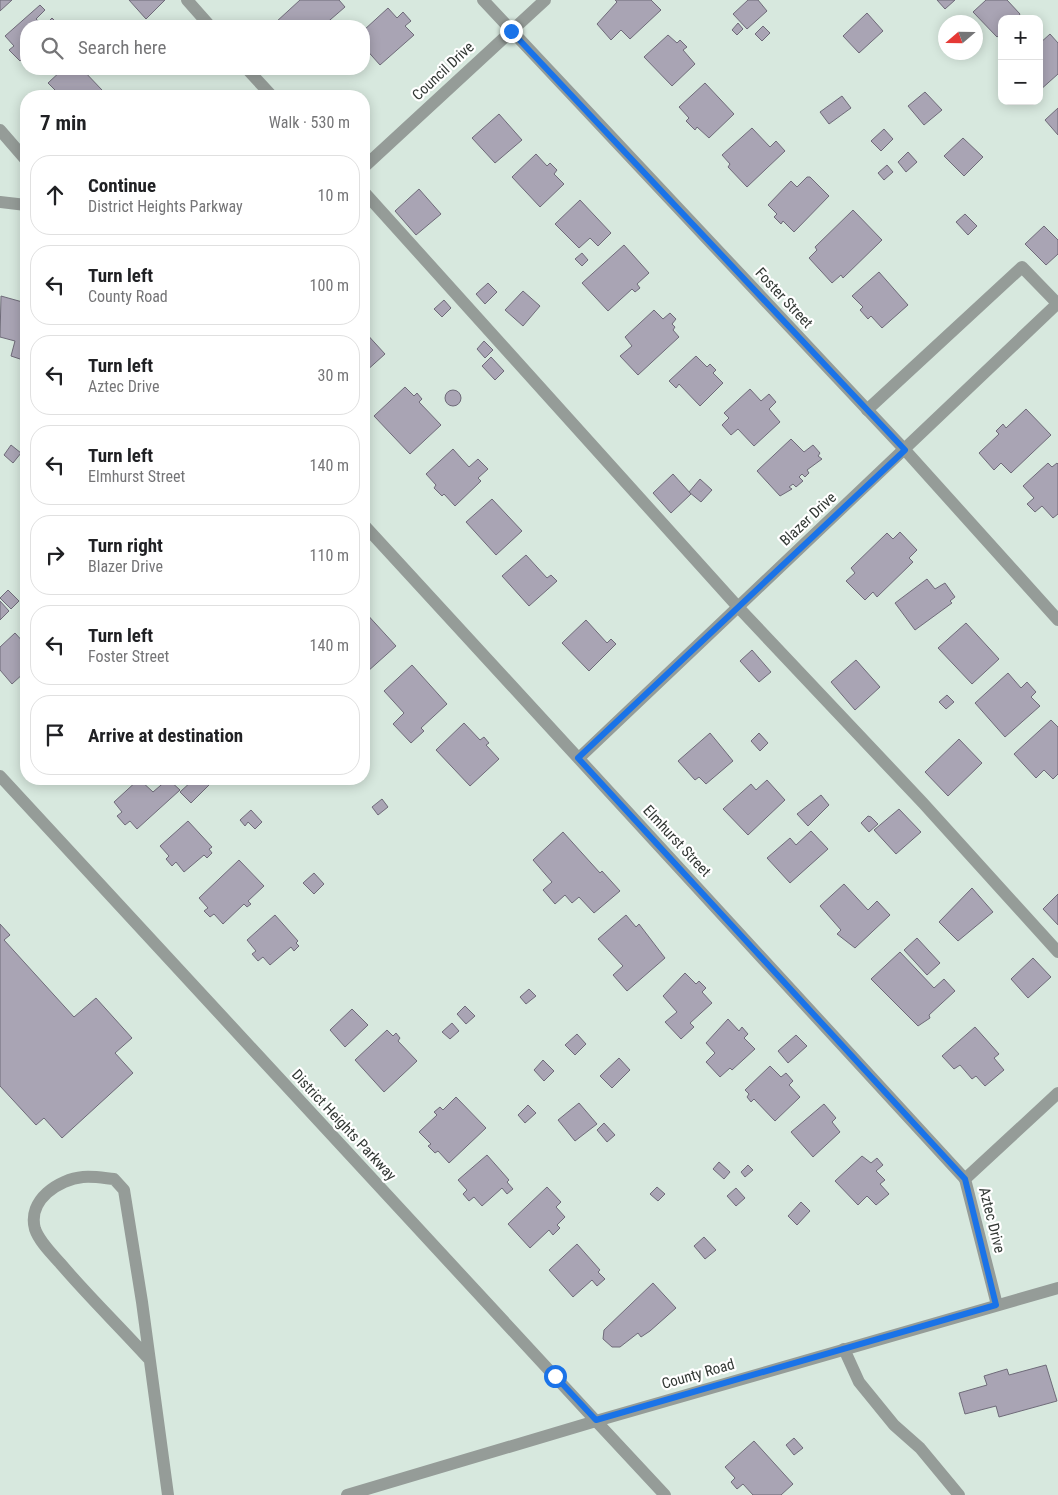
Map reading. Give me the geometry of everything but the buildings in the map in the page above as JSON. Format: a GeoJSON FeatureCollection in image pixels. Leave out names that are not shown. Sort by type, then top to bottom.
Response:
{"type":"FeatureCollection","features":[{"type":"Feature","properties":{"kind":"street"},"geometry":{"type":"LineString","coordinates":[[187,0],[205,20]]}},
{"type":"Feature","properties":{"kind":"street","name":"Foster Street"},"geometry":{"type":"LineString","coordinates":[[483,0],[905,450],[1058,620]]}},
{"type":"Feature","properties":{"kind":"street","name":"Council Drive"},"geometry":{"type":"LineString","coordinates":[[370,160],[545,0]]}},
{"type":"Feature","properties":{"kind":"street"},"geometry":{"type":"LineString","coordinates":[[253,75],[266,90]]}},
{"type":"Feature","properties":{"kind":"street"},"geometry":{"type":"LineString","coordinates":[[0,130],[20,153]]}},
{"type":"Feature","properties":{"kind":"street"},"geometry":{"type":"LineString","coordinates":[[370,199],[738,607],[923,803],[1058,952]]}},
{"type":"Feature","properties":{"kind":"street"},"geometry":{"type":"LineString","coordinates":[[0,202],[20,205]]}},
{"type":"Feature","properties":{"kind":"street"},"geometry":{"type":"LineString","coordinates":[[867,410],[1022,267],[1058,303]]}},
{"type":"Feature","properties":{"kind":"street","name":"Blazer Drive"},"geometry":{"type":"LineString","coordinates":[[578,758],[1058,303]]}},
{"type":"Feature","properties":{"kind":"street","name":"Elmhurst Street"},"geometry":{"type":"LineString","coordinates":[[370,532],[965,1179]]}},
{"type":"Feature","properties":{"kind":"street","name":"District Heights Parkway"},"geometry":{"type":"LineString","coordinates":[[0,776],[665,1495]]}},
{"type":"Feature","properties":{"kind":"street","name":"Aztec Drive"},"geometry":{"type":"LineString","coordinates":[[996,1305],[965,1179],[1058,1093]]}},
{"type":"Feature","properties":{"kind":"street"},"geometry":{"type":"LineString","coordinates":[[148,1358],[72,1277],[44,1245],[35,1229],[35,1211],[44,1194],[59,1185],[83,1177],[114,1179],[124,1190],[168,1495]]}},
{"type":"Feature","properties":{"kind":"street","name":"County Road"},"geometry":{"type":"LineString","coordinates":[[347,1495],[371,1492],[596,1420],[1058,1288]]}},
{"type":"Feature","properties":{"kind":"street"},"geometry":{"type":"LineString","coordinates":[[844,1349],[860,1382],[894,1425],[920,1448],[958,1495]]}},
{"type":"Feature","properties":{"kind":"route"},"geometry":{"type":"LineString","coordinates":[[511,31],[905,450],[578,758],[965,1179],[996,1305],[596,1420],[555,1376]]}}]}
